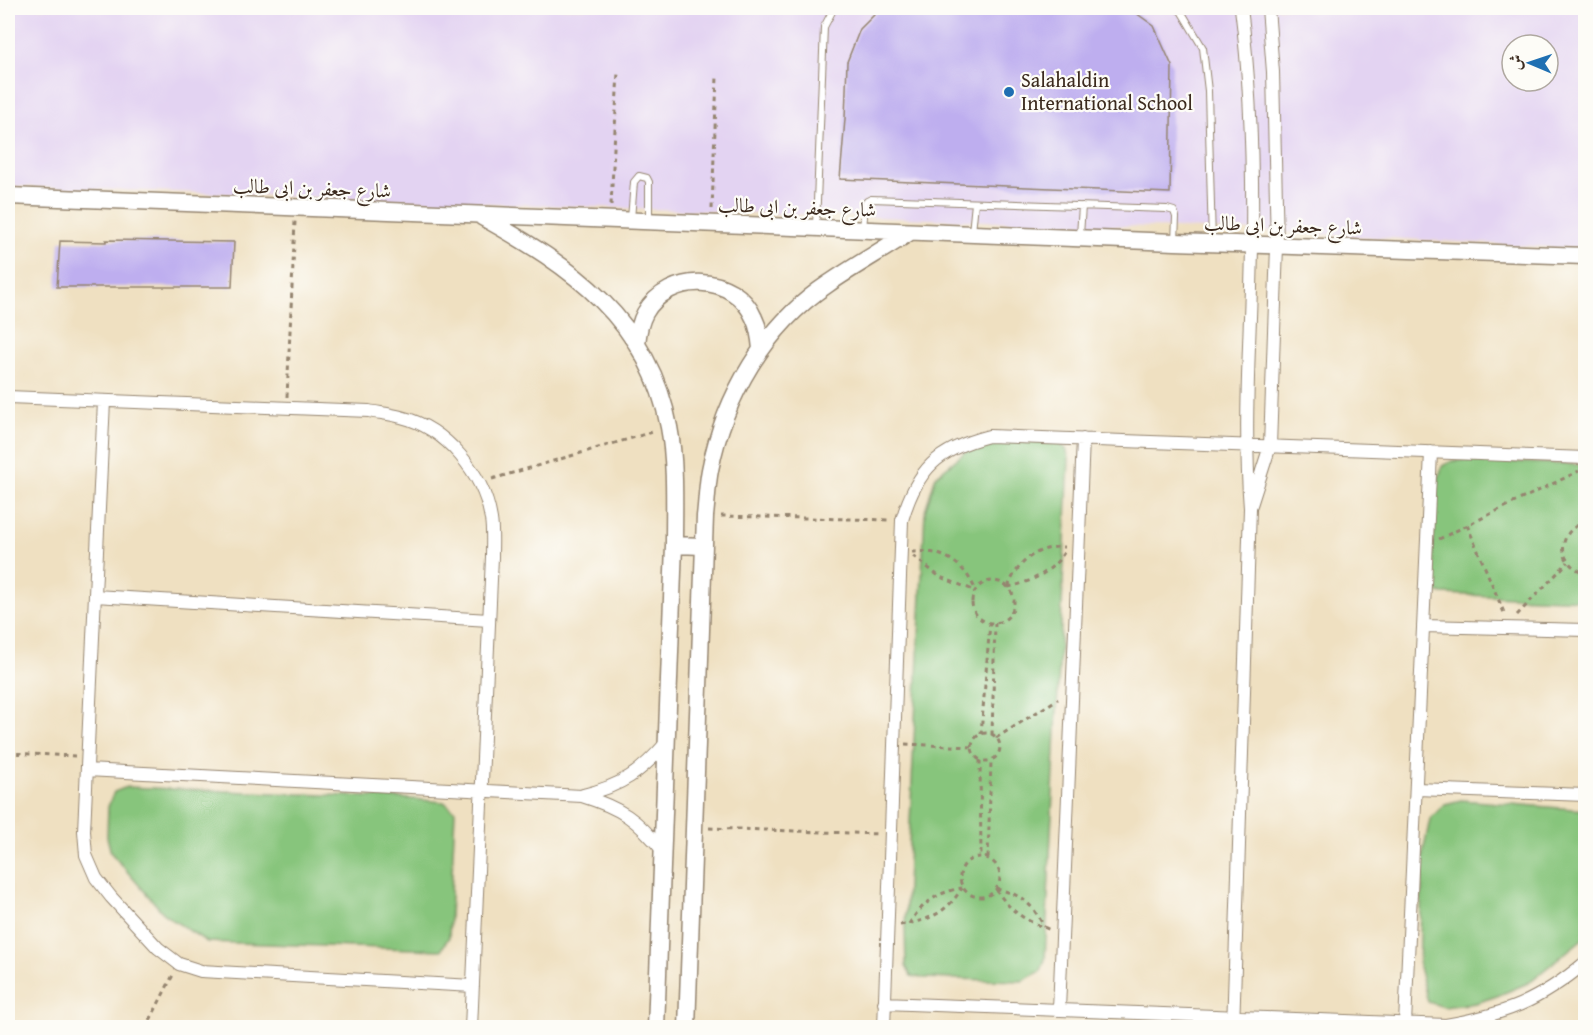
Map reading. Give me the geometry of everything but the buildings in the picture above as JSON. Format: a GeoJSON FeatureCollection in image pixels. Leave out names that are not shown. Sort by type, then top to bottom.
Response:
{"type":"FeatureCollection","features":[{"type":"Feature","properties":{"kind":"street"},"geometry":{"type":"LineString","coordinates":[[1233,1022],[1250,508],[1246,445],[1252,245],[1251,112],[1241,8]]}},
{"type":"Feature","properties":{"kind":"street"},"geometry":{"type":"LineString","coordinates":[[1250,508],[1270,446],[1277,246],[1273,72],[1268,8]]}},
{"type":"Feature","properties":{"kind":"street","name":"شارع جعفر بن ابى طالب"},"geometry":{"type":"LineString","coordinates":[[8,196],[1212,244],[1586,256]]}},
{"type":"Feature","properties":{"kind":"street"},"geometry":{"type":"LineString","coordinates":[[479,215],[531,244],[569,270],[607,304],[637,344],[657,384],[669,427],[674,545],[656,1028]]}},
{"type":"Feature","properties":{"kind":"street"},"geometry":{"type":"LineString","coordinates":[[687,1028],[705,516],[709,471],[720,428],[738,387],[761,349],[791,314],[827,285],[910,232]]}},
{"type":"Feature","properties":{"kind":"street"},"geometry":{"type":"LineString","coordinates":[[637,344],[639,327],[646,312],[656,299],[677,286],[701,282],[717,285],[732,292],[745,303],[754,316],[761,349]]}},
{"type":"Feature","properties":{"kind":"street"},"geometry":{"type":"LineString","coordinates":[[8,397],[369,411],[403,417],[434,432],[460,454],[479,482],[491,519],[492,557],[471,1028]]}},
{"type":"Feature","properties":{"kind":"street"},"geometry":{"type":"LineString","coordinates":[[104,400],[84,831],[86,855],[96,878],[158,948],[179,964],[201,971],[473,986]]}},
{"type":"Feature","properties":{"kind":"street"},"geometry":{"type":"LineString","coordinates":[[884,1028],[902,520],[909,495],[923,473],[941,455],[964,442],[989,436],[1431,452],[1584,461]]}},
{"type":"Feature","properties":{"kind":"street"},"geometry":{"type":"LineString","coordinates":[[1059,1010],[1083,439]]}},
{"type":"Feature","properties":{"kind":"street"},"geometry":{"type":"LineString","coordinates":[[1405,1024],[1431,452]]}},
{"type":"Feature","properties":{"kind":"street"},"geometry":{"type":"LineString","coordinates":[[674,545],[705,546]]}},
{"type":"Feature","properties":{"kind":"street"},"geometry":{"type":"LineString","coordinates":[[95,596],[489,620]]}},
{"type":"Feature","properties":{"kind":"street"},"geometry":{"type":"LineString","coordinates":[[1423,626],[1506,626],[1586,630]]}},
{"type":"Feature","properties":{"kind":"street"},"geometry":{"type":"LineString","coordinates":[[582,796],[606,790],[628,779],[648,764],[667,742]]}},
{"type":"Feature","properties":{"kind":"street"},"geometry":{"type":"LineString","coordinates":[[87,770],[582,796],[605,803],[626,814],[645,829],[663,850]]}},
{"type":"Feature","properties":{"kind":"street"},"geometry":{"type":"LineString","coordinates":[[1416,789],[1586,795]]}},
{"type":"Feature","properties":{"kind":"street"},"geometry":{"type":"LineString","coordinates":[[884,1003],[1059,1010],[1233,1022],[1446,1024],[1486,1018],[1525,1004],[1560,983],[1586,962]]}},
{"type":"Feature","properties":{"kind":"lane"},"geometry":{"type":"LineString","coordinates":[[816,228],[824,27],[834,8]]}},
{"type":"Feature","properties":{"kind":"lane"},"geometry":{"type":"LineString","coordinates":[[1175,8],[1181,11],[1203,48],[1208,91],[1212,244]]}},
{"type":"Feature","properties":{"kind":"lane"},"geometry":{"type":"LineString","coordinates":[[631,221],[634,182],[639,176],[644,176],[649,182],[649,222]]}},
{"type":"Feature","properties":{"kind":"lane"},"geometry":{"type":"LineString","coordinates":[[863,230],[865,204],[871,199],[1167,209],[1173,211],[1176,217],[1175,242]]}},
{"type":"Feature","properties":{"kind":"lane"},"geometry":{"type":"LineString","coordinates":[[972,234],[975,202]]}},
{"type":"Feature","properties":{"kind":"lane"},"geometry":{"type":"LineString","coordinates":[[1080,238],[1082,206]]}},
{"type":"Feature","properties":{"kind":"path"},"geometry":{"type":"LineString","coordinates":[[610,221],[618,72]]}},
{"type":"Feature","properties":{"kind":"path"},"geometry":{"type":"LineString","coordinates":[[712,224],[717,76]]}},
{"type":"Feature","properties":{"kind":"path"},"geometry":{"type":"LineString","coordinates":[[286,408],[295,208]]}},
{"type":"Feature","properties":{"kind":"path"},"geometry":{"type":"LineString","coordinates":[[1426,545],[1584,461],[1586,385]]}},
{"type":"Feature","properties":{"kind":"path"},"geometry":{"type":"LineString","coordinates":[[479,482],[669,427]]}},
{"type":"Feature","properties":{"kind":"path"},"geometry":{"type":"LineString","coordinates":[[705,516],[902,520]]}},
{"type":"Feature","properties":{"kind":"path"},"geometry":{"type":"LineString","coordinates":[[1586,522],[1573,527],[1566,537],[1563,550],[1568,562],[1578,571],[1586,573]]}},
{"type":"Feature","properties":{"kind":"path"},"geometry":{"type":"LineString","coordinates":[[1467,525],[1506,626],[1568,562]]}},
{"type":"Feature","properties":{"kind":"path"},"geometry":{"type":"LineString","coordinates":[[1055,546],[1068,547],[1043,574],[1008,587],[1012,575],[1030,555],[1055,546]]}},
{"type":"Feature","properties":{"kind":"path"},"geometry":{"type":"LineString","coordinates":[[923,551],[950,558],[966,572],[976,591],[940,577],[909,553],[923,551]]}},
{"type":"Feature","properties":{"kind":"path"},"geometry":{"type":"LineString","coordinates":[[989,582],[999,582],[1008,587],[1014,598],[1013,609],[1006,619],[993,623],[980,618],[973,602],[976,591],[989,582]]}},
{"type":"Feature","properties":{"kind":"path"},"geometry":{"type":"LineString","coordinates":[[981,734],[992,735],[996,738],[1000,748],[999,753],[991,760],[980,760],[976,757],[972,747],[981,734],[993,623]]}},
{"type":"Feature","properties":{"kind":"path"},"geometry":{"type":"LineString","coordinates":[[992,735],[993,623]]}},
{"type":"Feature","properties":{"kind":"path"},"geometry":{"type":"LineString","coordinates":[[996,738],[1072,690]]}},
{"type":"Feature","properties":{"kind":"path"},"geometry":{"type":"LineString","coordinates":[[893,744],[972,747]]}},
{"type":"Feature","properties":{"kind":"path"},"geometry":{"type":"LineString","coordinates":[[8,753],[87,756]]}},
{"type":"Feature","properties":{"kind":"path"},"geometry":{"type":"LineString","coordinates":[[980,760],[981,857]]}},
{"type":"Feature","properties":{"kind":"path"},"geometry":{"type":"LineString","coordinates":[[988,858],[991,760]]}},
{"type":"Feature","properties":{"kind":"path"},"geometry":{"type":"LineString","coordinates":[[694,828],[890,834]]}},
{"type":"Feature","properties":{"kind":"path"},"geometry":{"type":"LineString","coordinates":[[975,857],[988,858],[999,872],[1000,879],[996,889],[990,895],[978,898],[972,896],[962,888],[959,875],[964,864],[975,857]]}},
{"type":"Feature","properties":{"kind":"path"},"geometry":{"type":"LineString","coordinates":[[909,924],[931,898],[962,888]]}},
{"type":"Feature","properties":{"kind":"path"},"geometry":{"type":"LineString","coordinates":[[887,927],[931,918],[949,906],[962,888]]}},
{"type":"Feature","properties":{"kind":"path"},"geometry":{"type":"LineString","coordinates":[[996,889],[1017,895],[1026,901],[1034,908],[1044,927]]}},
{"type":"Feature","properties":{"kind":"path"},"geometry":{"type":"LineString","coordinates":[[996,889],[1015,913],[1024,920],[1062,933]]}},
{"type":"Feature","properties":{"kind":"path"},"geometry":{"type":"LineString","coordinates":[[146,1028],[179,964]]}},
{"type":"Feature","properties":{"kind":"shaded area"},"geometry":{"type":"Polygon","coordinates":[[[8,8],[1585,8],[1585,249],[1262,231],[8,186],[8,8]]]}},
{"type":"Feature","properties":{"kind":"green space"},"geometry":{"type":"Polygon","coordinates":[[[1004,440],[1057,442],[1066,449],[1069,458],[1045,959],[1041,971],[1022,981],[911,976],[906,966],[905,927],[925,511],[936,476],[974,445],[1004,440]]]}},
{"type":"Feature","properties":{"kind":"green space"},"geometry":{"type":"Polygon","coordinates":[[[1452,461],[1585,465],[1585,600],[1443,594],[1430,586],[1437,485],[1442,466],[1452,461]]]}},
{"type":"Feature","properties":{"kind":"green space"},"geometry":{"type":"Polygon","coordinates":[[[127,787],[400,798],[444,802],[455,811],[449,937],[441,950],[207,942],[165,915],[111,853],[107,837],[108,807],[114,792],[127,787]]]}},
{"type":"Feature","properties":{"kind":"green space"},"geometry":{"type":"Polygon","coordinates":[[[1461,800],[1585,810],[1585,937],[1528,983],[1476,1003],[1444,1007],[1428,1002],[1419,967],[1423,853],[1430,819],[1445,804],[1461,800]]]}},
{"type":"Feature","properties":{"kind":"place","name":"Salahaldin International School"},"geometry":{"type":"Point","coordinates":[1009,92]}}]}
